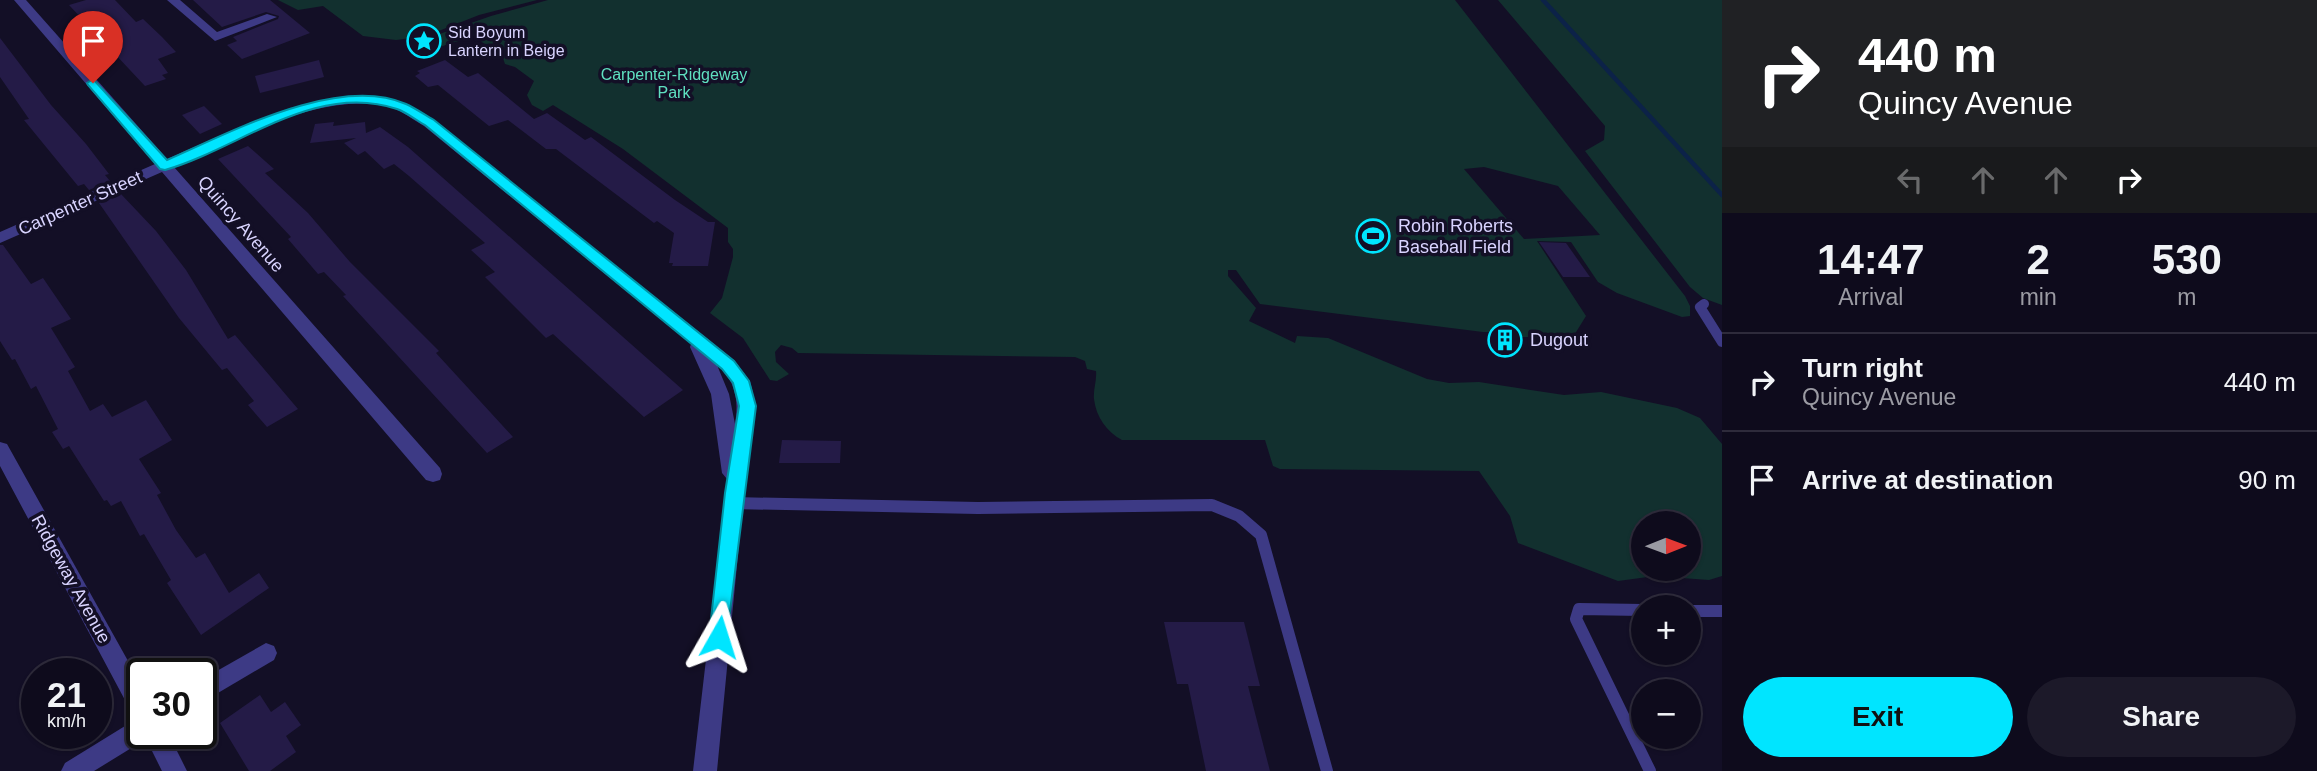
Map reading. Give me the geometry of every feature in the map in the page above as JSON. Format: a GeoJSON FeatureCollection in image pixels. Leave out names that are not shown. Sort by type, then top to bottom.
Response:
{"type":"FeatureCollection","features":[{"type":"Feature","properties":{"kind":"street","name":"Quincy Avenue"},"geometry":{"type":"LineString","coordinates":[[20,0],[433,474]]}},
{"type":"Feature","properties":{"kind":"street"},"geometry":{"type":"LineString","coordinates":[[173,0],[215,37],[271,17]]}},
{"type":"Feature","properties":{"kind":"street","name":"Carpenter Street"},"geometry":{"type":"LineString","coordinates":[[0,238],[266,121],[314,105],[360,99],[401,106],[429,123],[695,341],[715,378],[725,406],[733,498],[705,771]]}},
{"type":"Feature","properties":{"kind":"street","name":"Ridgeway Avenue"},"geometry":{"type":"LineString","coordinates":[[0,449],[126,680]]}},
{"type":"Feature","properties":{"kind":"street"},"geometry":{"type":"LineString","coordinates":[[217,682],[266,653]]}},
{"type":"Feature","properties":{"kind":"street"},"geometry":{"type":"LineString","coordinates":[[72,771],[126,738]]}},
{"type":"Feature","properties":{"kind":"street"},"geometry":{"type":"LineString","coordinates":[[163,749],[175,771]]}},
{"type":"Feature","properties":{"kind":"lane"},"geometry":{"type":"LineString","coordinates":[[1704,303],[1700,307],[1705,319],[1722,342]]}},
{"type":"Feature","properties":{"kind":"lane"},"geometry":{"type":"LineString","coordinates":[[733,498],[978,508],[1212,505],[1235,513],[1250,522],[1261,535],[1327,771]]}},
{"type":"Feature","properties":{"kind":"lane"},"geometry":{"type":"LineString","coordinates":[[1631,610],[1579,609],[1576,619],[1650,771]]}},
{"type":"Feature","properties":{"kind":"lane"},"geometry":{"type":"LineString","coordinates":[[1701,611],[1722,611]]}},
{"type":"Feature","properties":{"kind":"green space"},"geometry":{"type":"Polygon","coordinates":[[[278,0],[537,0],[479,15],[426,36],[396,40],[363,36],[323,6],[298,10],[278,0]]]}},
{"type":"Feature","properties":{"kind":"green space","name":"Carpenter-Ridgeway Park"},"geometry":{"type":"Polygon","coordinates":[[[548,0],[1455,0],[1685,296],[1690,306],[1690,316],[1682,317],[1617,293],[1598,282],[1571,242],[1537,241],[1586,316],[1573,337],[1521,337],[1518,332],[1483,332],[1260,304],[1236,270],[1228,270],[1228,276],[1256,308],[1249,321],[1295,343],[1297,336],[1328,338],[1427,379],[1449,383],[1479,382],[1564,395],[1601,392],[1677,408],[1700,418],[1722,444],[1722,576],[1701,579],[1701,511],[1631,511],[1631,579],[1618,581],[1518,543],[1510,516],[1479,471],[1280,469],[1273,466],[1265,440],[1122,440],[1107,428],[1097,412],[1094,396],[1096,371],[1087,369],[1085,361],[1075,357],[798,353],[781,345],[775,352],[776,362],[789,374],[777,381],[770,380],[743,338],[710,313],[722,298],[733,257],[733,249],[728,242],[728,228],[623,149],[553,105],[543,111],[532,105],[527,95],[534,81],[515,67],[505,64],[503,58],[474,36],[427,51],[412,52],[411,44],[491,16],[548,0]],[[1484,167],[1464,169],[1524,239],[1600,235],[1558,186],[1484,167]]]}},
{"type":"Feature","properties":{"kind":"green space"},"geometry":{"type":"Polygon","coordinates":[[[1498,0],[1722,0],[1722,305],[1703,298],[1690,287],[1585,151],[1604,140],[1605,126],[1498,0]]]}},
{"type":"Feature","properties":{"kind":"building"},"geometry":{"type":"Polygon","coordinates":[[[86,0],[115,0],[136,22],[143,19],[162,37],[176,52],[158,59],[168,73],[162,75],[166,79],[145,86],[69,5],[86,0]]]}},
{"type":"Feature","properties":{"kind":"building"},"geometry":{"type":"Polygon","coordinates":[[[193,0],[270,0],[310,33],[242,59],[227,45],[237,41],[233,37],[278,19],[279,16],[266,12],[222,27],[193,0]]]}},
{"type":"Feature","properties":{"kind":"building"},"geometry":{"type":"Polygon","coordinates":[[[0,38],[51,105],[86,144],[109,174],[105,175],[110,181],[89,190],[84,184],[78,186],[24,120],[29,119],[0,77],[0,38]]]}},
{"type":"Feature","properties":{"kind":"building"},"geometry":{"type":"Polygon","coordinates":[[[319,60],[324,77],[260,93],[255,76],[319,60]]]}},
{"type":"Feature","properties":{"kind":"building"},"geometry":{"type":"Polygon","coordinates":[[[445,60],[468,77],[478,73],[534,119],[547,113],[585,140],[591,137],[675,200],[708,222],[715,222],[708,266],[672,266],[673,263],[669,263],[674,233],[657,221],[654,223],[556,149],[546,149],[508,120],[489,126],[438,85],[428,87],[415,76],[420,73],[417,71],[445,60]]]}},
{"type":"Feature","properties":{"kind":"building"},"geometry":{"type":"Polygon","coordinates":[[[204,106],[222,124],[200,134],[182,115],[204,106]]]}},
{"type":"Feature","properties":{"kind":"building"},"geometry":{"type":"Polygon","coordinates":[[[334,122],[333,126],[365,122],[366,133],[380,127],[408,147],[683,390],[644,417],[553,334],[546,338],[485,277],[495,272],[471,250],[485,243],[409,176],[394,164],[384,169],[365,151],[358,155],[344,143],[356,138],[310,143],[315,124],[334,122]]]}},
{"type":"Feature","properties":{"kind":"building"},"geometry":{"type":"Polygon","coordinates":[[[248,146],[274,169],[265,173],[308,213],[350,262],[439,351],[436,353],[513,437],[487,453],[343,296],[346,295],[324,272],[318,274],[288,239],[291,237],[218,159],[248,146]]]}},
{"type":"Feature","properties":{"kind":"building"},"geometry":{"type":"Polygon","coordinates":[[[120,193],[156,231],[186,270],[228,339],[235,335],[298,409],[267,427],[248,405],[254,401],[227,368],[222,370],[179,318],[99,203],[120,193]]]}},
{"type":"Feature","properties":{"kind":"building"},"geometry":{"type":"Polygon","coordinates":[[[1539,242],[1566,243],[1590,277],[1563,277],[1539,242]]]}},
{"type":"Feature","properties":{"kind":"building"},"geometry":{"type":"Polygon","coordinates":[[[0,245],[3,245],[31,284],[43,278],[71,319],[51,328],[75,367],[68,371],[90,411],[103,404],[112,417],[146,400],[172,440],[139,459],[161,493],[157,495],[176,530],[196,558],[205,553],[229,593],[259,573],[269,588],[201,635],[167,583],[171,580],[144,534],[140,536],[121,501],[111,506],[107,500],[104,501],[69,446],[63,449],[52,432],[58,429],[36,386],[31,389],[15,359],[12,360],[0,341],[0,245]]]}},
{"type":"Feature","properties":{"kind":"building"},"geometry":{"type":"Polygon","coordinates":[[[782,440],[841,441],[840,463],[779,463],[782,440]]]}},
{"type":"Feature","properties":{"kind":"building"},"geometry":{"type":"Polygon","coordinates":[[[1164,622],[1244,622],[1260,686],[1248,686],[1270,771],[1206,771],[1188,684],[1177,684],[1164,622]]]}},
{"type":"Feature","properties":{"kind":"building"},"geometry":{"type":"Polygon","coordinates":[[[260,695],[271,712],[285,702],[301,725],[286,736],[296,752],[270,771],[249,771],[220,723],[260,695]]]}},
{"type":"Feature","properties":{"kind":"waterway"},"geometry":{"type":"LineString","coordinates":[[1543,0],[1722,195]]}},
{"type":"Feature","properties":{"kind":"place","name":"Sid Boyum Lantern in Beige"},"geometry":{"type":"Point","coordinates":[424,41]}},
{"type":"Feature","properties":{"kind":"place","name":"Robin Roberts Baseball Field"},"geometry":{"type":"Point","coordinates":[1373,236]}},
{"type":"Feature","properties":{"kind":"place","name":"Dugout"},"geometry":{"type":"Point","coordinates":[1505,340]}},
{"type":"Feature","properties":{"kind":"route"},"geometry":{"type":"LineString","coordinates":[[93,83],[165,166],[266,121],[314,105],[360,99],[401,106],[429,123],[695,341],[728,365],[741,381],[747,406],[746,430],[734,493],[719,637]]}}]}
